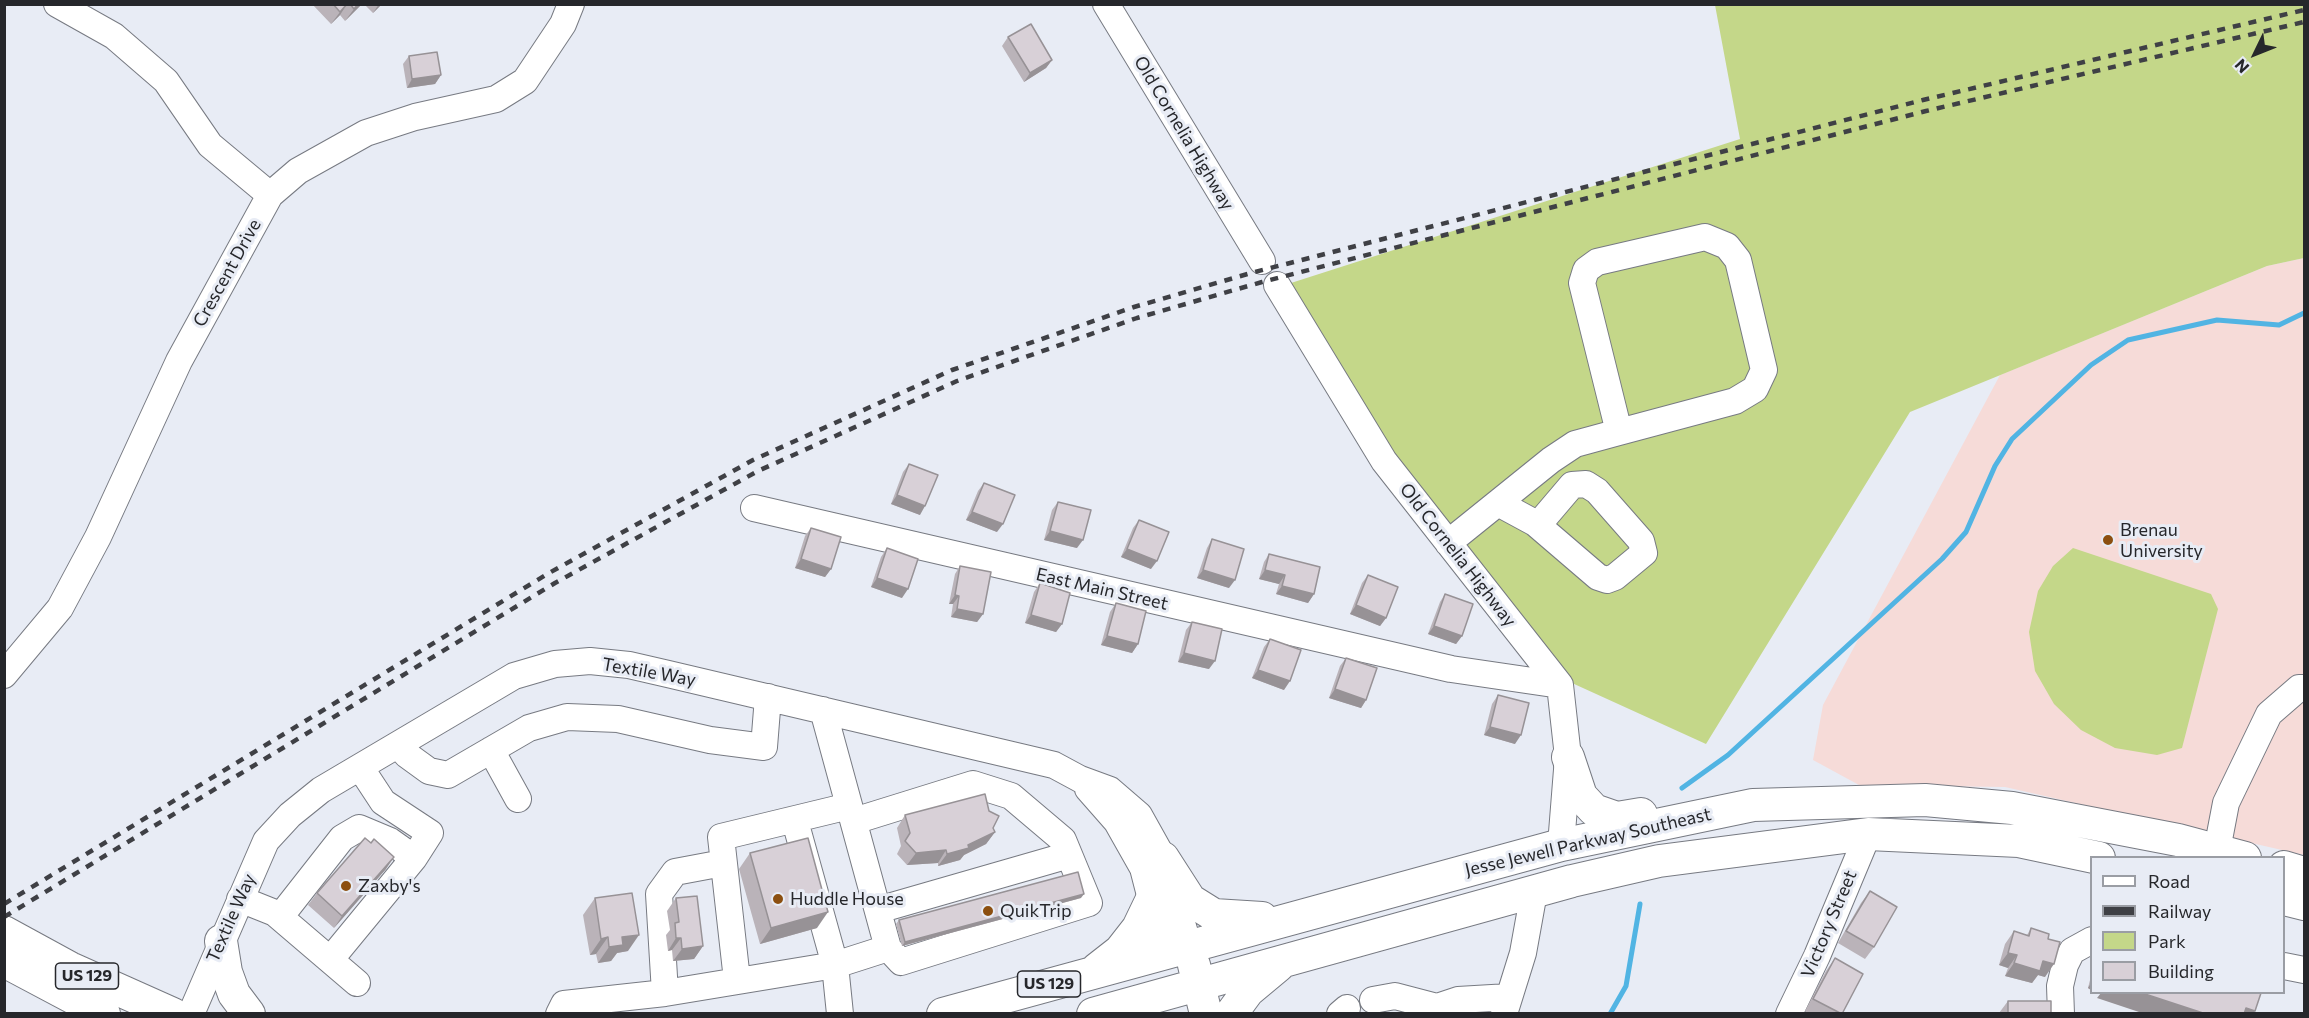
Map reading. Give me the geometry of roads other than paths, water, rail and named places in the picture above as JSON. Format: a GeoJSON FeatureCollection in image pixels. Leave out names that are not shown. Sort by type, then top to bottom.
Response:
{"type":"FeatureCollection","features":[{"type":"Feature","properties":{"kind":"main road"},"geometry":{"type":"LineString","coordinates":[[1568,758],[1581,796],[1594,810],[1607,817],[1617,818],[1675,808],[1700,815]]}},
{"type":"Feature","properties":{"kind":"main road","name":"Jesse Jewell Parkway Southeast"},"geometry":{"type":"LineString","coordinates":[[943,1014],[1561,845],[1753,805],[1925,800],[2012,808],[2178,840],[2231,854]]}},
{"type":"Feature","properties":{"kind":"main road","name":"Jesse Jewell Parkway Southeast"},"geometry":{"type":"LineString","coordinates":[[1093,1014],[1189,1001],[1283,961],[1534,892],[1659,861],[1868,834],[2019,841],[2090,856]]}},
{"type":"Feature","properties":{"kind":"main road"},"geometry":{"type":"LineString","coordinates":[[1163,858],[1190,900],[1214,915],[1284,919]]}},
{"type":"Feature","properties":{"kind":"main road"},"geometry":{"type":"LineString","coordinates":[[2285,868],[2304,873]]}},
{"type":"Feature","properties":{"kind":"main road"},"geometry":{"type":"LineString","coordinates":[[2285,899],[2304,904]]}},
{"type":"Feature","properties":{"kind":"main road"},"geometry":{"type":"LineString","coordinates":[[1094,971],[1120,951],[1142,923],[1152,901]]}},
{"type":"Feature","properties":{"kind":"main road","name":"US 129"},"geometry":{"type":"LineString","coordinates":[[4,932],[70,968],[173,1014]]}},
{"type":"Feature","properties":{"kind":"main road"},"geometry":{"type":"LineString","coordinates":[[221,941],[226,972],[234,994],[249,1014]]}},
{"type":"Feature","properties":{"kind":"main road"},"geometry":{"type":"LineString","coordinates":[[1175,951],[1189,1001]]}},
{"type":"Feature","properties":{"kind":"main road","name":"US 129"},"geometry":{"type":"LineString","coordinates":[[4,961],[104,1014]]}},
{"type":"Feature","properties":{"kind":"main road"},"geometry":{"type":"LineString","coordinates":[[1231,1014],[1248,991],[1283,961]]}},
{"type":"Feature","properties":{"kind":"street"},"geometry":{"type":"LineString","coordinates":[[57,4],[114,36],[166,81],[210,145],[270,195]]}},
{"type":"Feature","properties":{"kind":"street","name":"Crescent Drive"},"geometry":{"type":"LineString","coordinates":[[4,675],[60,608],[98,537],[179,361],[270,195],[298,171],[366,133],[447,109],[496,99],[525,81],[563,24],[571,4]]}},
{"type":"Feature","properties":{"kind":"street","name":"Old Cornelia Highway"},"geometry":{"type":"LineString","coordinates":[[1106,4],[1262,261]]}},
{"type":"Feature","properties":{"kind":"street"},"geometry":{"type":"LineString","coordinates":[[1448,543],[1575,444],[1735,401],[1755,389],[1764,370],[1738,260],[1726,246],[1705,237],[1597,262],[1586,270],[1582,283],[1619,432]]}},
{"type":"Feature","properties":{"kind":"street","name":"Old Cornelia Highway"},"geometry":{"type":"LineString","coordinates":[[1277,285],[1384,461],[1560,685]]}},
{"type":"Feature","properties":{"kind":"street"},"geometry":{"type":"LineString","coordinates":[[1498,503],[1538,525]]}},
{"type":"Feature","properties":{"kind":"street","name":"East Main Street"},"geometry":{"type":"LineString","coordinates":[[754,508],[1451,669],[1560,685]]}},
{"type":"Feature","properties":{"kind":"street","name":"Textile Way"},"geometry":{"type":"LineString","coordinates":[[190,1014],[266,841],[290,815],[321,790],[514,676],[555,664],[590,661],[629,665],[1054,765],[1080,779],[1110,790],[1138,815],[1163,858],[1175,951]]}},
{"type":"Feature","properties":{"kind":"street"},"geometry":{"type":"LineString","coordinates":[[1560,685],[1568,758],[1561,845]]}},
{"type":"Feature","properties":{"kind":"street"},"geometry":{"type":"LineString","coordinates":[[2231,854],[2226,803],[2269,714],[2299,688],[2304,688]]}},
{"type":"Feature","properties":{"kind":"street"},"geometry":{"type":"LineString","coordinates":[[398,745],[407,755],[429,771],[448,775],[529,728],[567,717],[618,718],[710,740],[764,747],[768,697]]}},
{"type":"Feature","properties":{"kind":"street"},"geometry":{"type":"LineString","coordinates":[[737,980],[721,837],[795,821],[851,814],[973,784],[1011,796],[1063,840],[1089,903],[901,962],[888,948],[851,814],[823,710]]}},
{"type":"Feature","properties":{"kind":"street"},"geometry":{"type":"LineString","coordinates":[[491,750],[518,799]]}},
{"type":"Feature","properties":{"kind":"street"},"geometry":{"type":"LineString","coordinates":[[1011,796],[1021,757]]}},
{"type":"Feature","properties":{"kind":"street"},"geometry":{"type":"LineString","coordinates":[[330,960],[414,858],[430,834],[383,802],[360,767]]}},
{"type":"Feature","properties":{"kind":"street","name":"Textile Way"},"geometry":{"type":"LineString","coordinates":[[1080,779],[1118,822],[1143,868],[1152,901],[1175,951]]}},
{"type":"Feature","properties":{"kind":"street"},"geometry":{"type":"LineString","coordinates":[[795,821],[835,965],[840,1014]]}},
{"type":"Feature","properties":{"kind":"street"},"geometry":{"type":"LineString","coordinates":[[280,917],[342,838],[359,828],[390,842],[414,858]]}},
{"type":"Feature","properties":{"kind":"street","name":"Victory Street"},"geometry":{"type":"LineString","coordinates":[[1789,1014],[1817,956],[1868,834]]}},
{"type":"Feature","properties":{"kind":"street"},"geometry":{"type":"LineString","coordinates":[[878,910],[1068,855]]}},
{"type":"Feature","properties":{"kind":"street"},"geometry":{"type":"LineString","coordinates":[[665,993],[659,894],[675,872],[723,863]]}},
{"type":"Feature","properties":{"kind":"street"},"geometry":{"type":"LineString","coordinates":[[1373,1000],[1395,996],[1441,1010],[1458,1000],[1506,1005],[1523,952],[1534,892]]}},
{"type":"Feature","properties":{"kind":"street"},"geometry":{"type":"LineString","coordinates":[[240,898],[280,917],[357,983]]}},
{"type":"Feature","properties":{"kind":"street"},"geometry":{"type":"LineString","coordinates":[[2061,1014],[2060,986],[2065,964],[2072,951],[2090,941]]}},
{"type":"Feature","properties":{"kind":"street"},"geometry":{"type":"LineString","coordinates":[[559,1014],[564,1004],[665,993],[835,965],[888,948]]}},
{"type":"Feature","properties":{"kind":"street"},"geometry":{"type":"LineString","coordinates":[[2285,966],[2304,970]]}},
{"type":"Feature","properties":{"kind":"waterway"},"geometry":{"type":"LineString","coordinates":[[1682,788],[1728,755],[1942,559],[1966,532],[1995,466],[2012,439],[2091,365],[2128,340],[2217,320],[2279,325],[2304,313]]}},
{"type":"Feature","properties":{"kind":"waterway"},"geometry":{"type":"LineString","coordinates":[[1610,1014],[1626,986],[1640,904]]}},
{"type":"Feature","properties":{"kind":"railway"},"geometry":{"type":"LineString","coordinates":[[4,904],[549,573],[753,460],[952,370],[1134,307],[1251,273],[1923,100],[2304,10]]}},
{"type":"Feature","properties":{"kind":"railway"},"geometry":{"type":"LineString","coordinates":[[4,917],[555,583],[758,471],[957,381],[1137,318],[1262,282],[1926,111],[2304,22]]}},
{"type":"Feature","properties":{"kind":"place","name":"Brenau University"},"geometry":{"type":"Point","coordinates":[2108,540]}},
{"type":"Feature","properties":{"kind":"place","name":"Zaxby's"},"geometry":{"type":"Point","coordinates":[346,886]}},
{"type":"Feature","properties":{"kind":"place","name":"Huddle House"},"geometry":{"type":"Point","coordinates":[778,899]}},
{"type":"Feature","properties":{"kind":"place","name":"QuikTrip"},"geometry":{"type":"Point","coordinates":[988,911]}}]}
